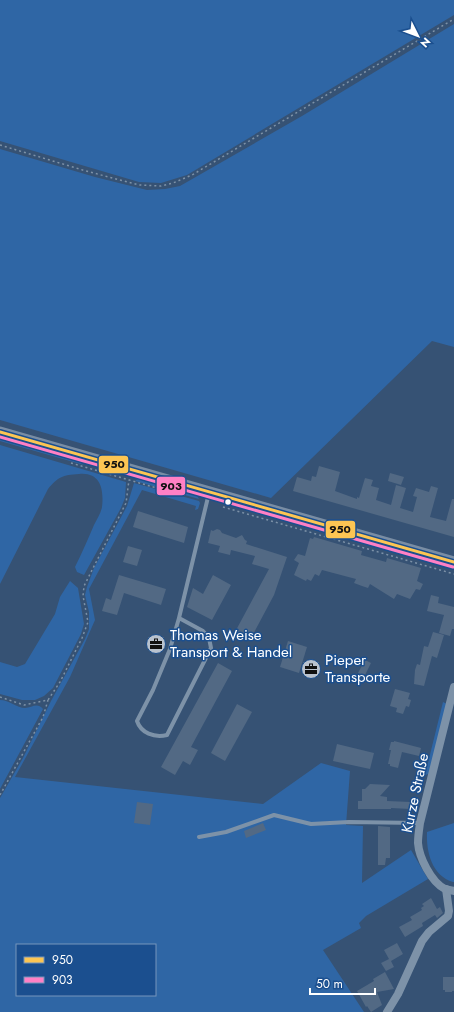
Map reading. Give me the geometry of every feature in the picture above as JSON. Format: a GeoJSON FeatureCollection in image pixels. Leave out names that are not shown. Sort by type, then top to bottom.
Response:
{"type":"FeatureCollection","features":[{"type":"Feature","properties":{"kind":"street"},"geometry":{"type":"LineString","coordinates":[[0,432],[130,475],[454,562]]}},
{"type":"Feature","properties":{"kind":"street","name":"Kurze Straße"},"geometry":{"type":"LineString","coordinates":[[450,890],[440,886],[427,870],[420,853],[418,841],[420,823],[454,687]]}},
{"type":"Feature","properties":{"kind":"street"},"geometry":{"type":"LineString","coordinates":[[387,1012],[398,994],[422,941],[429,932],[448,916],[450,890]]}},
{"type":"Feature","properties":{"kind":"lane"},"geometry":{"type":"LineString","coordinates":[[179,618],[203,631],[209,638],[211,648],[167,735],[159,737],[151,735],[139,726],[137,720],[153,690],[165,661],[179,618],[189,571],[201,530],[208,497]]}},
{"type":"Feature","properties":{"kind":"lane"},"geometry":{"type":"LineString","coordinates":[[199,837],[226,832],[274,815],[311,824],[349,822],[420,823]]}},
{"type":"Feature","properties":{"kind":"path"},"geometry":{"type":"LineString","coordinates":[[0,145],[86,171],[139,185],[161,186],[174,183],[192,175],[454,19]]}},
{"type":"Feature","properties":{"kind":"path"},"geometry":{"type":"LineString","coordinates":[[68,463],[130,475],[164,490]]}},
{"type":"Feature","properties":{"kind":"path"},"geometry":{"type":"LineString","coordinates":[[0,795],[43,716],[48,700],[60,682],[82,638],[88,622],[83,596],[84,586],[126,503],[130,475]]}},
{"type":"Feature","properties":{"kind":"path"},"geometry":{"type":"LineString","coordinates":[[208,497],[454,574]]}},
{"type":"Feature","properties":{"kind":"path"},"geometry":{"type":"LineString","coordinates":[[0,697],[24,705],[48,700]]}},
{"type":"Feature","properties":{"kind":"shaded area"},"geometry":{"type":"Polygon","coordinates":[[[0,0],[454,0],[454,15],[187,175],[161,183],[139,182],[0,141],[0,0]]]}},
{"type":"Feature","properties":{"kind":"shaded area"},"geometry":{"type":"Polygon","coordinates":[[[454,24],[454,347],[432,341],[271,498],[0,420],[0,149],[95,177],[147,190],[180,186],[302,116],[454,24]]]}},
{"type":"Feature","properties":{"kind":"shaded area"},"geometry":{"type":"Polygon","coordinates":[[[0,437],[74,459],[84,465],[0,441],[0,437]]]}},
{"type":"Feature","properties":{"kind":"shaded area"},"geometry":{"type":"Polygon","coordinates":[[[0,445],[126,482],[125,498],[121,508],[84,575],[77,572],[75,567],[101,512],[102,494],[100,483],[92,476],[86,474],[73,474],[61,477],[48,489],[0,584],[0,445]]]}},
{"type":"Feature","properties":{"kind":"shaded area"},"geometry":{"type":"Polygon","coordinates":[[[139,478],[190,491],[196,494],[199,499],[135,481],[139,478]]]}},
{"type":"Feature","properties":{"kind":"shaded area"},"geometry":{"type":"Polygon","coordinates":[[[134,483],[199,501],[200,503],[198,509],[195,510],[196,506],[142,490],[89,589],[95,620],[70,677],[15,777],[263,804],[321,763],[350,771],[346,825],[363,826],[362,883],[411,850],[428,879],[366,916],[359,923],[361,928],[323,950],[364,1012],[0,1012],[0,798],[23,758],[51,701],[85,639],[89,629],[89,612],[85,595],[94,568],[127,506],[134,483]]]}},
{"type":"Feature","properties":{"kind":"shaded area"},"geometry":{"type":"Polygon","coordinates":[[[70,581],[78,588],[84,624],[81,634],[53,688],[44,696],[35,700],[22,700],[0,694],[0,662],[17,667],[25,664],[55,614],[60,597],[70,581]]]}},
{"type":"Feature","properties":{"kind":"shaded area"},"geometry":{"type":"Polygon","coordinates":[[[0,700],[7,701],[22,708],[39,706],[43,709],[0,789],[0,700]]]}},
{"type":"Feature","properties":{"kind":"shaded area"},"geometry":{"type":"Polygon","coordinates":[[[443,702],[447,704],[429,774],[425,775],[443,702]]]}},
{"type":"Feature","properties":{"kind":"shaded area"},"geometry":{"type":"Polygon","coordinates":[[[454,823],[453,882],[446,879],[435,869],[429,855],[427,832],[454,823]]]}},
{"type":"Feature","properties":{"kind":"building"},"geometry":{"type":"Polygon","coordinates":[[[319,466],[340,472],[335,491],[357,499],[357,497],[359,498],[365,478],[373,480],[371,486],[379,488],[376,500],[391,505],[396,485],[406,488],[400,508],[413,512],[417,497],[413,496],[416,488],[429,492],[431,486],[438,488],[430,517],[446,521],[452,499],[454,499],[454,537],[293,491],[297,477],[311,481],[312,476],[316,477],[319,466]]]}},
{"type":"Feature","properties":{"kind":"building"},"geometry":{"type":"Polygon","coordinates":[[[390,473],[404,477],[401,485],[388,481],[390,473]]]}},
{"type":"Feature","properties":{"kind":"building"},"geometry":{"type":"Polygon","coordinates":[[[138,511],[188,527],[184,543],[133,527],[138,511]]]}},
{"type":"Feature","properties":{"kind":"building"},"geometry":{"type":"Polygon","coordinates":[[[217,529],[222,533],[236,538],[242,535],[247,541],[246,544],[287,557],[274,595],[250,640],[235,632],[269,569],[252,564],[255,556],[231,550],[230,555],[218,552],[220,546],[208,543],[211,530],[213,531],[217,529]]]}},
{"type":"Feature","properties":{"kind":"building"},"geometry":{"type":"Polygon","coordinates":[[[314,537],[362,551],[361,555],[386,562],[387,558],[421,568],[417,581],[423,584],[420,590],[416,589],[410,599],[397,594],[394,599],[370,584],[368,588],[354,583],[356,579],[322,570],[319,576],[315,574],[311,581],[307,579],[306,581],[294,575],[299,563],[294,560],[298,554],[305,556],[310,538],[313,539],[314,537]]]}},
{"type":"Feature","properties":{"kind":"building"},"geometry":{"type":"Polygon","coordinates":[[[128,546],[142,550],[137,566],[123,562],[128,546]]]}},
{"type":"Feature","properties":{"kind":"building"},"geometry":{"type":"Polygon","coordinates":[[[119,575],[166,589],[161,605],[124,593],[117,615],[102,611],[106,598],[111,600],[119,575]]]}},
{"type":"Feature","properties":{"kind":"building"},"geometry":{"type":"Polygon","coordinates":[[[213,575],[231,585],[212,620],[187,607],[193,588],[203,594],[213,575]]]}},
{"type":"Feature","properties":{"kind":"building"},"geometry":{"type":"Polygon","coordinates":[[[431,595],[439,597],[438,603],[454,607],[454,629],[452,629],[450,636],[439,633],[444,615],[427,611],[431,595]]]}},
{"type":"Feature","properties":{"kind":"building"},"geometry":{"type":"Polygon","coordinates":[[[433,632],[444,635],[437,658],[432,656],[424,686],[414,684],[417,664],[420,665],[424,646],[428,647],[433,632]]]}},
{"type":"Feature","properties":{"kind":"building"},"geometry":{"type":"Polygon","coordinates":[[[288,641],[307,647],[299,673],[280,667],[288,641]]]}},
{"type":"Feature","properties":{"kind":"building"},"geometry":{"type":"Polygon","coordinates":[[[365,660],[371,663],[364,677],[358,673],[365,660]]]}},
{"type":"Feature","properties":{"kind":"building"},"geometry":{"type":"Polygon","coordinates":[[[218,663],[232,671],[191,747],[198,750],[190,765],[183,761],[175,775],[161,767],[218,663]]]}},
{"type":"Feature","properties":{"kind":"building"},"geometry":{"type":"Polygon","coordinates":[[[395,689],[410,693],[408,699],[411,700],[409,707],[406,706],[403,714],[396,712],[397,708],[390,706],[395,689]]]}},
{"type":"Feature","properties":{"kind":"building"},"geometry":{"type":"Polygon","coordinates":[[[237,704],[252,712],[225,761],[211,753],[237,704]]]}},
{"type":"Feature","properties":{"kind":"building"},"geometry":{"type":"Polygon","coordinates":[[[394,741],[421,748],[419,756],[402,752],[398,768],[390,766],[390,764],[388,764],[391,750],[389,750],[391,742],[394,741]]]}},
{"type":"Feature","properties":{"kind":"building"},"geometry":{"type":"Polygon","coordinates":[[[337,744],[374,753],[370,769],[333,761],[337,744]]]}},
{"type":"Feature","properties":{"kind":"building"},"geometry":{"type":"Polygon","coordinates":[[[370,784],[390,785],[380,796],[387,797],[387,801],[411,802],[410,809],[358,809],[358,801],[362,801],[362,789],[365,789],[370,784]]]}},
{"type":"Feature","properties":{"kind":"building"},"geometry":{"type":"Polygon","coordinates":[[[137,802],[153,804],[150,825],[134,823],[137,802]]]}},
{"type":"Feature","properties":{"kind":"building"},"geometry":{"type":"Polygon","coordinates":[[[263,823],[266,830],[246,838],[244,831],[263,823]]]}},
{"type":"Feature","properties":{"kind":"building"},"geometry":{"type":"Polygon","coordinates":[[[378,826],[390,827],[390,858],[386,858],[385,865],[378,865],[378,826]]]}},
{"type":"Feature","properties":{"kind":"building"},"geometry":{"type":"Polygon","coordinates":[[[431,898],[437,909],[440,907],[443,913],[437,918],[435,915],[422,923],[423,926],[405,937],[399,927],[412,920],[410,917],[422,910],[421,908],[424,906],[422,904],[431,898]]]}},
{"type":"Feature","properties":{"kind":"building"},"geometry":{"type":"Polygon","coordinates":[[[397,943],[403,954],[391,961],[394,967],[386,971],[381,963],[389,959],[384,950],[397,943]]]}},
{"type":"Feature","properties":{"kind":"building"},"geometry":{"type":"Polygon","coordinates":[[[385,972],[394,989],[377,992],[382,1005],[371,1012],[367,1006],[366,1007],[357,991],[374,981],[373,979],[385,972]]]}},
{"type":"Feature","properties":{"kind":"building"},"geometry":{"type":"Polygon","coordinates":[[[443,977],[454,977],[454,991],[445,992],[445,990],[443,990],[443,977]]]}},
{"type":"Feature","properties":{"kind":"transit line","name":"950"},"geometry":{"type":"LineString","coordinates":[[0,432],[454,562]]}},
{"type":"Feature","properties":{"kind":"transit line","name":"903"},"geometry":{"type":"LineString","coordinates":[[0,437],[453,567]]}},
{"type":"Feature","properties":{"kind":"place","name":"Thomas Weise Transport & Handel"},"geometry":{"type":"Point","coordinates":[156,644]}},
{"type":"Feature","properties":{"kind":"place","name":"Pieper Transporte"},"geometry":{"type":"Point","coordinates":[311,669]}}]}
